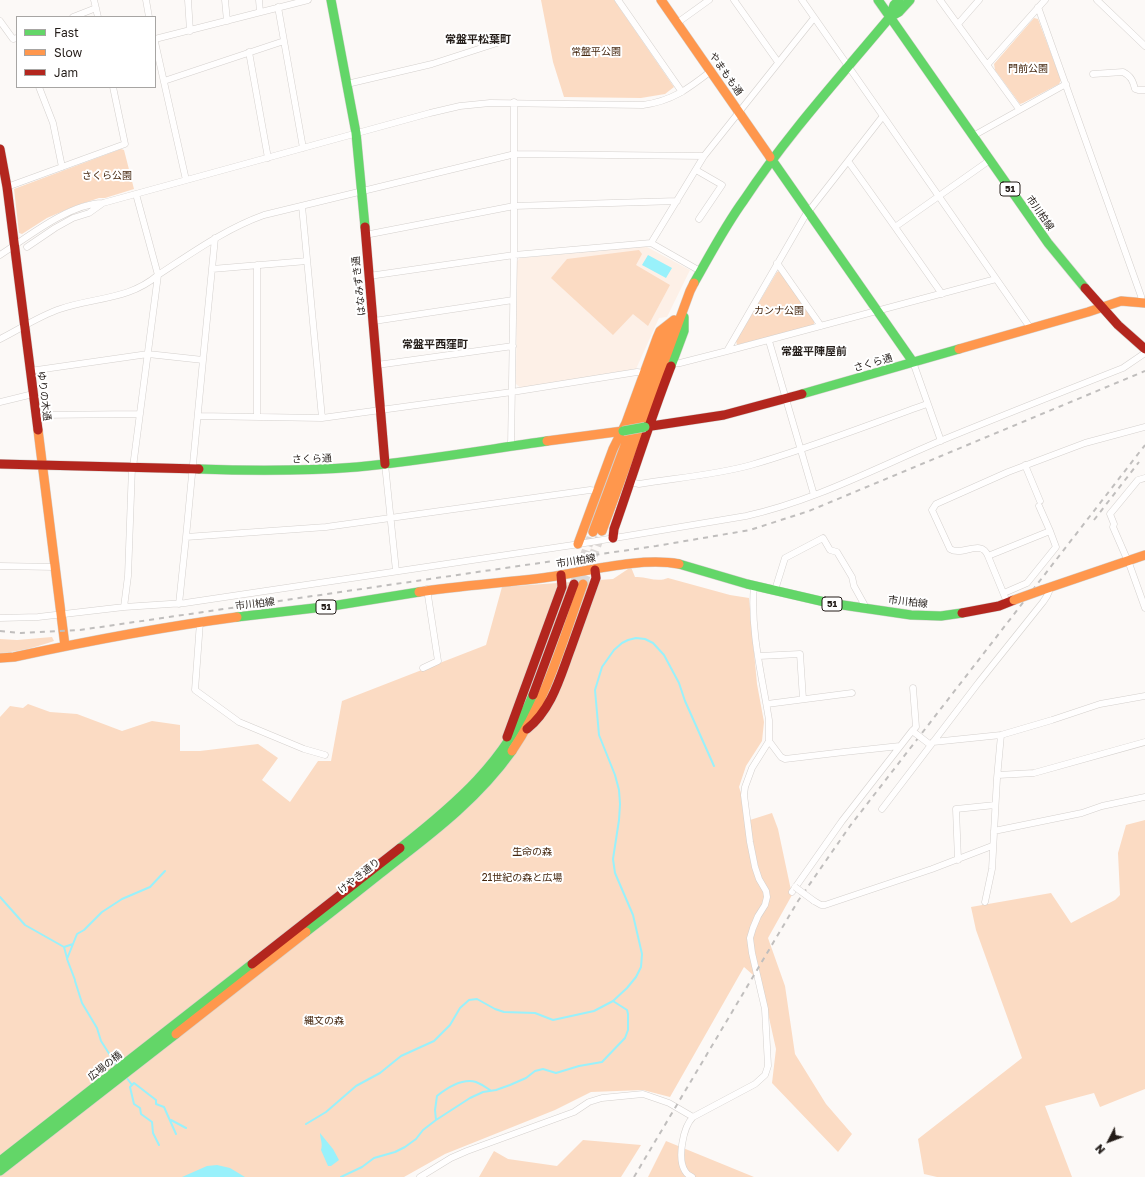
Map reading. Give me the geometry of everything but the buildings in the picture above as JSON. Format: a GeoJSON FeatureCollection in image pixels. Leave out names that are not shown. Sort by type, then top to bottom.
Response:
{"type":"FeatureCollection","features":[{"type":"Feature","properties":{"kind":"street"},"geometry":{"type":"LineString","coordinates":[[94,0],[98,16]]}},
{"type":"Feature","properties":{"kind":"street"},"geometry":{"type":"LineString","coordinates":[[146,0],[149,16]]}},
{"type":"Feature","properties":{"kind":"street"},"geometry":{"type":"LineString","coordinates":[[188,0],[190,31]]}},
{"type":"Feature","properties":{"kind":"street"},"geometry":{"type":"LineString","coordinates":[[224,0],[227,21]]}},
{"type":"Feature","properties":{"kind":"street"},"geometry":{"type":"LineString","coordinates":[[259,0],[260,12]]}},
{"type":"Feature","properties":{"kind":"street"},"geometry":{"type":"LineString","coordinates":[[156,40],[308,0]]}},
{"type":"Feature","properties":{"kind":"street","name":"はなみずき通"},"geometry":{"type":"LineString","coordinates":[[331,0],[356,134],[360,191],[374,321],[385,464],[396,571]]}},
{"type":"Feature","properties":{"kind":"street"},"geometry":{"type":"LineString","coordinates":[[618,0],[682,92]]}},
{"type":"Feature","properties":{"kind":"street","name":"やまもも通"},"geometry":{"type":"LineString","coordinates":[[661,0],[913,362]]}},
{"type":"Feature","properties":{"kind":"street"},"geometry":{"type":"LineString","coordinates":[[677,23],[710,0]]}},
{"type":"Feature","properties":{"kind":"street"},"geometry":{"type":"LineString","coordinates":[[734,0],[778,62]]}},
{"type":"Feature","properties":{"kind":"street"},"geometry":{"type":"LineString","coordinates":[[802,0],[1031,329]]}},
{"type":"Feature","properties":{"kind":"street","name":"市川柏線"},"geometry":{"type":"LineString","coordinates":[[878,0],[1048,243],[1112,320],[1145,349]]}},
{"type":"Feature","properties":{"kind":"street"},"geometry":{"type":"LineString","coordinates":[[602,531],[685,305],[700,271],[744,198],[772,160],[890,17],[894,5],[899,0]]}},
{"type":"Feature","properties":{"kind":"street"},"geometry":{"type":"LineString","coordinates":[[890,17],[899,12],[910,0]]}},
{"type":"Feature","properties":{"kind":"street"},"geometry":{"type":"LineString","coordinates":[[940,0],[1019,109]]}},
{"type":"Feature","properties":{"kind":"street"},"geometry":{"type":"LineString","coordinates":[[958,24],[979,0]]}},
{"type":"Feature","properties":{"kind":"street"},"geometry":{"type":"LineString","coordinates":[[987,65],[1045,0]]}},
{"type":"Feature","properties":{"kind":"street"},"geometry":{"type":"LineString","coordinates":[[1097,0],[1145,46]]}},
{"type":"Feature","properties":{"kind":"street"},"geometry":{"type":"LineString","coordinates":[[278,7],[303,148]]}},
{"type":"Feature","properties":{"kind":"street"},"geometry":{"type":"LineString","coordinates":[[76,16],[96,8]]}},
{"type":"Feature","properties":{"kind":"street"},"geometry":{"type":"LineString","coordinates":[[1038,8],[1144,303]]}},
{"type":"Feature","properties":{"kind":"street"},"geometry":{"type":"LineString","coordinates":[[651,243],[704,156],[814,18]]}},
{"type":"Feature","properties":{"kind":"street"},"geometry":{"type":"LineString","coordinates":[[0,21],[15,39]]}},
{"type":"Feature","properties":{"kind":"street"},"geometry":{"type":"LineString","coordinates":[[164,81],[284,41]]}},
{"type":"Feature","properties":{"kind":"street"},"geometry":{"type":"LineString","coordinates":[[347,84],[432,64],[497,44]]}},
{"type":"Feature","properties":{"kind":"street"},"geometry":{"type":"LineString","coordinates":[[156,45],[186,180]]}},
{"type":"Feature","properties":{"kind":"street"},"geometry":{"type":"LineString","coordinates":[[249,52],[268,158]]}},
{"type":"Feature","properties":{"kind":"street"},"geometry":{"type":"LineString","coordinates":[[0,255],[49,222],[94,204],[103,203],[430,113],[460,106],[514,102],[643,105],[666,100],[682,92],[711,71]]}},
{"type":"Feature","properties":{"kind":"street"},"geometry":{"type":"LineString","coordinates":[[1093,74],[1123,72],[1128,74],[1132,79],[1135,89],[1145,90]]}},
{"type":"Feature","properties":{"kind":"street"},"geometry":{"type":"LineString","coordinates":[[973,136],[1066,84]]}},
{"type":"Feature","properties":{"kind":"street"},"geometry":{"type":"LineString","coordinates":[[40,88],[53,122],[62,166]]}},
{"type":"Feature","properties":{"kind":"street"},"geometry":{"type":"LineString","coordinates":[[7,187],[125,144],[113,88]]}},
{"type":"Feature","properties":{"kind":"street"},"geometry":{"type":"LineString","coordinates":[[511,447],[515,154],[514,102]]}},
{"type":"Feature","properties":{"kind":"street"},"geometry":{"type":"LineString","coordinates":[[727,351],[808,211],[883,116]]}},
{"type":"Feature","properties":{"kind":"street","name":"ゆりの木通"},"geometry":{"type":"LineString","coordinates":[[0,149],[15,246],[66,646]]}},
{"type":"Feature","properties":{"kind":"street"},"geometry":{"type":"LineString","coordinates":[[0,339],[59,309],[126,294],[148,283],[215,238],[244,222],[264,215],[515,154],[704,156]]}},
{"type":"Feature","properties":{"kind":"street"},"geometry":{"type":"LineString","coordinates":[[895,226],[990,160]]}},
{"type":"Feature","properties":{"kind":"street"},"geometry":{"type":"LineString","coordinates":[[848,161],[942,294]]}},
{"type":"Feature","properties":{"kind":"street"},"geometry":{"type":"LineString","coordinates":[[696,170],[722,185],[699,219]]}},
{"type":"Feature","properties":{"kind":"street"},"geometry":{"type":"LineString","coordinates":[[124,607],[128,576],[133,467],[158,275],[136,194]]}},
{"type":"Feature","properties":{"kind":"street"},"geometry":{"type":"LineString","coordinates":[[365,235],[514,206],[677,201]]}},
{"type":"Feature","properties":{"kind":"street"},"geometry":{"type":"LineString","coordinates":[[27,247],[73,218],[89,214],[103,203]]}},
{"type":"Feature","properties":{"kind":"street"},"geometry":{"type":"LineString","coordinates":[[302,206],[322,418]]}},
{"type":"Feature","properties":{"kind":"street"},"geometry":{"type":"LineString","coordinates":[[179,604],[215,238]]}},
{"type":"Feature","properties":{"kind":"street"},"geometry":{"type":"LineString","coordinates":[[369,276],[514,255],[651,243],[700,271]]}},
{"type":"Feature","properties":{"kind":"street"},"geometry":{"type":"LineString","coordinates":[[212,269],[307,261]]}},
{"type":"Feature","properties":{"kind":"street"},"geometry":{"type":"LineString","coordinates":[[777,263],[821,326]]}},
{"type":"Feature","properties":{"kind":"street"},"geometry":{"type":"LineString","coordinates":[[257,265],[257,417]]}},
{"type":"Feature","properties":{"kind":"street"},"geometry":{"type":"LineString","coordinates":[[671,364],[769,341],[996,279]]}},
{"type":"Feature","properties":{"kind":"street"},"geometry":{"type":"LineString","coordinates":[[374,321],[513,300]]}},
{"type":"Feature","properties":{"kind":"street","name":"さくら通"},"geometry":{"type":"LineString","coordinates":[[0,464],[310,470],[385,464],[511,447],[724,415],[786,399],[1031,329],[1121,301],[1144,303]]}},
{"type":"Feature","properties":{"kind":"street"},"geometry":{"type":"LineString","coordinates":[[593,532],[674,320],[685,305]]}},
{"type":"Feature","properties":{"kind":"street"},"geometry":{"type":"LineString","coordinates":[[613,538],[614,529],[647,427],[684,331],[685,305]]}},
{"type":"Feature","properties":{"kind":"street"},"geometry":{"type":"LineString","coordinates":[[578,544],[613,449],[622,431],[660,331],[674,320]]}},
{"type":"Feature","properties":{"kind":"street"},"geometry":{"type":"LineString","coordinates":[[769,341],[814,495]]}},
{"type":"Feature","properties":{"kind":"street"},"geometry":{"type":"LineString","coordinates":[[377,365],[513,346]]}},
{"type":"Feature","properties":{"kind":"street"},"geometry":{"type":"LineString","coordinates":[[0,618],[38,617],[124,607],[179,604],[578,544],[772,510],[805,500],[941,441],[1123,368],[1145,353]]}},
{"type":"Feature","properties":{"kind":"street"},"geometry":{"type":"LineString","coordinates":[[30,370],[148,354],[203,360]]}},
{"type":"Feature","properties":{"kind":"street"},"geometry":{"type":"LineString","coordinates":[[913,362],[941,441]]}},
{"type":"Feature","properties":{"kind":"street"},"geometry":{"type":"LineString","coordinates":[[198,416],[322,418],[644,372]]}},
{"type":"Feature","properties":{"kind":"street"},"geometry":{"type":"LineString","coordinates":[[0,402],[33,394]]}},
{"type":"Feature","properties":{"kind":"street"},"geometry":{"type":"LineString","coordinates":[[630,482],[639,484],[749,465],[800,450],[927,404]]}},
{"type":"Feature","properties":{"kind":"street"},"geometry":{"type":"LineString","coordinates":[[36,415],[140,414]]}},
{"type":"Feature","properties":{"kind":"street"},"geometry":{"type":"LineString","coordinates":[[1010,601],[1004,593],[987,552],[982,548],[955,552],[950,549],[932,510],[933,506],[1025,465],[1084,443],[1145,427]]}},
{"type":"Feature","properties":{"kind":"street"},"geometry":{"type":"LineString","coordinates":[[1004,593],[1027,583],[1056,547],[1025,465]]}},
{"type":"Feature","properties":{"kind":"street"},"geometry":{"type":"LineString","coordinates":[[1145,478],[1138,480],[1110,514],[1114,524],[1113,527],[1128,560],[1145,608]]}},
{"type":"Feature","properties":{"kind":"street"},"geometry":{"type":"LineString","coordinates":[[186,537],[326,527],[590,490],[597,491]]}},
{"type":"Feature","properties":{"kind":"street"},"geometry":{"type":"LineString","coordinates":[[988,556],[1050,531]]}},
{"type":"Feature","properties":{"kind":"street"},"geometry":{"type":"LineString","coordinates":[[775,590],[784,558],[823,538],[830,550],[836,552],[852,577],[854,586],[864,604],[863,607]]}},
{"type":"Feature","properties":{"kind":"street","name":"市川柏線"},"geometry":{"type":"LineString","coordinates":[[0,658],[14,657],[109,637],[200,622],[332,606],[427,590],[561,575],[638,563],[667,562],[682,564],[754,586],[829,603],[927,616],[967,612],[999,606],[1046,588],[1145,555]]}},
{"type":"Feature","properties":{"kind":"street"},"geometry":{"type":"LineString","coordinates":[[0,566],[55,567]]}},
{"type":"Feature","properties":{"kind":"street"},"geometry":{"type":"LineString","coordinates":[[521,728],[534,724],[548,706],[555,691],[596,578],[595,570]]}},
{"type":"Feature","properties":{"kind":"street"},"geometry":{"type":"LineString","coordinates":[[506,744],[508,733],[562,587],[561,575]]}},
{"type":"Feature","properties":{"kind":"street"},"geometry":{"type":"LineString","coordinates":[[521,728],[540,698],[578,584]]}},
{"type":"Feature","properties":{"kind":"street"},"geometry":{"type":"LineString","coordinates":[[692,1177],[685,1171],[681,1157],[682,1141],[689,1121],[693,1117],[755,1084],[763,1078],[767,1070],[765,1009],[750,938],[758,916],[765,905],[767,897],[766,890],[760,879],[754,861],[744,796],[745,787],[752,768],[769,741],[769,720],[752,602],[754,586]]}},
{"type":"Feature","properties":{"kind":"street"},"geometry":{"type":"LineString","coordinates":[[882,809],[930,743],[1043,602],[1046,588]]}},
{"type":"Feature","properties":{"kind":"street"},"geometry":{"type":"LineString","coordinates":[[422,668],[438,661],[427,590]]}},
{"type":"Feature","properties":{"kind":"street"},"geometry":{"type":"LineString","coordinates":[[200,622],[195,690],[239,722],[304,749],[325,755]]}},
{"type":"Feature","properties":{"kind":"street"},"geometry":{"type":"LineString","coordinates":[[759,656],[800,654],[803,699]]}},
{"type":"Feature","properties":{"kind":"street"},"geometry":{"type":"LineString","coordinates":[[913,688],[916,727],[914,732],[900,746],[832,834],[793,890],[821,905],[825,905],[869,892],[958,860],[992,846]]}},
{"type":"Feature","properties":{"kind":"street"},"geometry":{"type":"LineString","coordinates":[[766,704],[852,693]]}},
{"type":"Feature","properties":{"kind":"street"},"geometry":{"type":"LineString","coordinates":[[914,732],[930,743],[1001,735],[1100,704],[1145,696]]}},
{"type":"Feature","properties":{"kind":"street","name":"けやき通り"},"geometry":{"type":"LineString","coordinates":[[189,1018],[445,812],[469,790],[506,744],[521,728]]}},
{"type":"Feature","properties":{"kind":"street","name":"けやき通り"},"geometry":{"type":"LineString","coordinates":[[189,1018],[450,818],[476,794],[501,766],[521,728]]}},
{"type":"Feature","properties":{"kind":"street"},"geometry":{"type":"LineString","coordinates":[[985,902],[992,869],[992,846],[1001,735]]}},
{"type":"Feature","properties":{"kind":"street"},"geometry":{"type":"LineString","coordinates":[[769,741],[785,759],[900,746]]}},
{"type":"Feature","properties":{"kind":"street"},"geometry":{"type":"LineString","coordinates":[[998,775],[1034,772],[1145,742]]}},
{"type":"Feature","properties":{"kind":"street"},"geometry":{"type":"LineString","coordinates":[[994,831],[1082,813],[1102,806],[1145,797]]}},
{"type":"Feature","properties":{"kind":"street"},"geometry":{"type":"LineString","coordinates":[[958,860],[956,809],[995,805]]}},
{"type":"Feature","properties":{"kind":"street","name":"広場の橋"},"geometry":{"type":"LineString","coordinates":[[15,1155],[189,1018]]}},
{"type":"Feature","properties":{"kind":"street"},"geometry":{"type":"LineString","coordinates":[[420,1177],[451,1158],[467,1151],[574,1112],[589,1102],[602,1098],[643,1094],[669,1103],[693,1117]]}},
{"type":"Feature","properties":{"kind":"street"},"geometry":{"type":"LineString","coordinates":[[0,1161],[15,1155]]}},
{"type":"Feature","properties":{"kind":"street"},"geometry":{"type":"LineString","coordinates":[[0,1171],[15,1155]]}},
{"type":"Feature","properties":{"kind":"shaded area"},"geometry":{"type":"Polygon","coordinates":[[[645,246],[690,270],[667,317],[659,318],[636,369],[521,388],[516,384],[517,261],[520,258],[645,246]]]}},
{"type":"Feature","properties":{"kind":"green space","name":"常盤平公園"},"geometry":{"type":"Polygon","coordinates":[[[541,0],[614,0],[674,87],[665,94],[641,98],[564,97],[553,62],[541,0]]]}},
{"type":"Feature","properties":{"kind":"green space","name":"門前公園"},"geometry":{"type":"Polygon","coordinates":[[[1034,18],[1038,19],[1061,80],[1059,84],[1020,104],[995,70],[994,64],[1034,18]]]}},
{"type":"Feature","properties":{"kind":"green space","name":"さくら公園"},"geometry":{"type":"Polygon","coordinates":[[[121,149],[124,150],[134,189],[75,206],[47,218],[22,234],[19,233],[14,189],[121,149]]]}},
{"type":"Feature","properties":{"kind":"green space"},"geometry":{"type":"Polygon","coordinates":[[[639,250],[642,254],[636,265],[670,285],[648,326],[633,314],[613,335],[551,278],[567,259],[639,250]]]}},
{"type":"Feature","properties":{"kind":"green space","name":"カンナ公園"},"geometry":{"type":"Polygon","coordinates":[[[779,271],[814,320],[814,324],[812,326],[737,345],[736,341],[779,271]]]}},
{"type":"Feature","properties":{"kind":"green space","name":"21世紀の森と広場"},"geometry":{"type":"Polygon","coordinates":[[[631,567],[635,577],[644,577],[655,580],[668,578],[730,595],[749,598],[757,684],[764,722],[762,741],[746,766],[739,787],[750,820],[772,813],[778,829],[792,895],[768,938],[785,986],[795,1054],[826,1104],[852,1134],[838,1152],[772,1083],[776,1049],[761,982],[744,967],[670,1097],[643,1090],[591,1092],[555,1110],[445,1154],[404,1177],[0,1177],[0,717],[10,706],[23,708],[28,704],[50,712],[77,714],[122,731],[152,721],[180,725],[180,751],[200,751],[258,744],[278,758],[262,780],[290,802],[318,761],[331,761],[342,701],[486,645],[502,587],[613,579],[631,567]]]}},
{"type":"Feature","properties":{"kind":"green space"},"geometry":{"type":"Polygon","coordinates":[[[52,637],[54,641],[21,650],[0,653],[0,639],[17,640],[52,637]]]}},
{"type":"Feature","properties":{"kind":"green space"},"geometry":{"type":"Polygon","coordinates":[[[1145,820],[1145,1089],[1100,1107],[1094,1093],[1045,1106],[1072,1177],[937,1177],[924,1174],[918,1139],[1022,1058],[976,930],[971,907],[1051,893],[1071,923],[1115,900],[1120,895],[1118,853],[1126,825],[1145,820]]]}},
{"type":"Feature","properties":{"kind":"green space"},"geometry":{"type":"Polygon","coordinates":[[[583,1140],[641,1145],[621,1177],[479,1177],[494,1151],[508,1159],[557,1166],[583,1140]]]}},
{"type":"Feature","properties":{"kind":"green space"},"geometry":{"type":"Polygon","coordinates":[[[666,1141],[754,1177],[648,1177],[666,1141]]]}},
{"type":"Feature","properties":{"kind":"water"},"geometry":{"type":"Polygon","coordinates":[[[648,255],[672,268],[666,278],[642,265],[648,255]]]}},
{"type":"Feature","properties":{"kind":"water"},"geometry":{"type":"Polygon","coordinates":[[[320,1133],[333,1149],[339,1160],[331,1166],[328,1166],[321,1150],[322,1145],[320,1133]]]}},
{"type":"Feature","properties":{"kind":"water"},"geometry":{"type":"Polygon","coordinates":[[[217,1165],[230,1168],[245,1177],[182,1177],[207,1166],[217,1165]]]}},
{"type":"Feature","properties":{"kind":"waterway"},"geometry":{"type":"LineString","coordinates":[[306,1124],[326,1112],[356,1086],[380,1073],[401,1056],[434,1041],[450,1025],[460,1008],[469,1000],[477,999],[495,1009],[504,1012],[535,1013],[553,1020],[594,1011],[613,1001],[636,977],[641,967],[642,954],[633,915],[615,873],[613,859],[619,820],[619,790],[615,775],[599,735],[595,690],[602,667],[614,650],[622,643],[636,638],[645,639],[653,643],[664,655],[679,683],[685,701],[714,766]]}},
{"type":"Feature","properties":{"kind":"waterway"},"geometry":{"type":"LineString","coordinates":[[73,944],[77,934],[84,930],[102,912],[122,899],[150,887],[165,871]]}},
{"type":"Feature","properties":{"kind":"waterway"},"geometry":{"type":"LineString","coordinates":[[0,897],[25,925],[64,947],[73,944],[67,959],[75,980]]}},
{"type":"Feature","properties":{"kind":"waterway"},"geometry":{"type":"LineString","coordinates":[[64,947],[67,958]]}},
{"type":"Feature","properties":{"kind":"waterway"},"geometry":{"type":"LineString","coordinates":[[75,981],[82,1003],[97,1028],[101,1041],[117,1066]]}},
{"type":"Feature","properties":{"kind":"waterway"},"geometry":{"type":"LineString","coordinates":[[341,1177],[362,1167],[374,1158],[395,1152],[405,1147],[436,1120],[470,1098],[483,1092],[496,1090],[510,1085],[526,1078],[535,1071],[543,1069],[556,1073],[579,1066],[602,1062],[625,1038],[628,1030],[627,1010],[613,1001]]}},
{"type":"Feature","properties":{"kind":"waterway"},"geometry":{"type":"LineString","coordinates":[[126,1077],[132,1085]]}},
{"type":"Feature","properties":{"kind":"waterway"},"geometry":{"type":"LineString","coordinates":[[436,1120],[435,1110],[437,1096],[450,1087],[465,1081],[471,1081],[476,1082],[490,1090]]}},
{"type":"Feature","properties":{"kind":"waterway"},"geometry":{"type":"LineString","coordinates":[[132,1085],[134,1083],[156,1100],[156,1104],[164,1107],[176,1134]]}},
{"type":"Feature","properties":{"kind":"waterway"},"geometry":{"type":"LineString","coordinates":[[132,1085],[130,1087],[134,1104],[140,1108],[141,1114],[152,1122],[153,1133],[159,1145]]}},
{"type":"Feature","properties":{"kind":"waterway"},"geometry":{"type":"LineString","coordinates":[[171,1120],[186,1128]]}},
{"type":"Feature","properties":{"kind":"tunnel"},"geometry":{"type":"LineString","coordinates":[[583,584],[602,531]]}},
{"type":"Feature","properties":{"kind":"tunnel"},"geometry":{"type":"LineString","coordinates":[[574,584],[593,532]]}},
{"type":"Feature","properties":{"kind":"railway"},"geometry":{"type":"LineString","coordinates":[[0,631],[21,633],[80,630],[656,546],[750,530],[809,511],[1145,371]]}},
{"type":"Feature","properties":{"kind":"railway"},"geometry":{"type":"LineString","coordinates":[[634,1177],[798,901],[850,826],[1145,445]]}},
{"type":"Feature","properties":{"kind":"railway"},"geometry":{"type":"LineString","coordinates":[[1094,520],[1139,462]]}},
{"type":"Feature","properties":{"kind":"traffic: fast"},"geometry":{"type":"LineString","coordinates":[[331,0],[356,133],[365,227]]}},
{"type":"Feature","properties":{"kind":"traffic: fast"},"geometry":{"type":"LineString","coordinates":[[694,283],[730,220],[778,152],[890,17],[878,0]]}},
{"type":"Feature","properties":{"kind":"traffic: fast"},"geometry":{"type":"LineString","coordinates":[[890,17],[894,5],[899,0]]}},
{"type":"Feature","properties":{"kind":"traffic: fast"},"geometry":{"type":"LineString","coordinates":[[890,17],[899,12],[910,0]]}},
{"type":"Feature","properties":{"kind":"traffic: fast"},"geometry":{"type":"LineString","coordinates":[[890,17],[1048,243],[1085,288]]}},
{"type":"Feature","properties":{"kind":"traffic: fast"},"geometry":{"type":"LineString","coordinates":[[770,157],[913,362]]}},
{"type":"Feature","properties":{"kind":"traffic: fast"},"geometry":{"type":"LineString","coordinates":[[671,366],[684,331],[684,317]]}},
{"type":"Feature","properties":{"kind":"traffic: fast"},"geometry":{"type":"LineString","coordinates":[[802,394],[959,349]]}},
{"type":"Feature","properties":{"kind":"traffic: fast"},"geometry":{"type":"LineString","coordinates":[[623,431],[645,427]]}},
{"type":"Feature","properties":{"kind":"traffic: fast"},"geometry":{"type":"LineString","coordinates":[[199,469],[278,470],[357,467],[429,459],[547,441]]}},
{"type":"Feature","properties":{"kind":"traffic: fast"},"geometry":{"type":"LineString","coordinates":[[679,564],[747,584],[829,603],[911,615],[941,616],[962,613]]}},
{"type":"Feature","properties":{"kind":"traffic: fast"},"geometry":{"type":"LineString","coordinates":[[237,617],[332,606],[419,592]]}},
{"type":"Feature","properties":{"kind":"traffic: fast"},"geometry":{"type":"LineString","coordinates":[[400,848],[421,832],[477,780],[508,741],[522,719],[533,695]]}},
{"type":"Feature","properties":{"kind":"traffic: fast"},"geometry":{"type":"LineString","coordinates":[[306,932],[458,811],[486,783],[512,751]]}},
{"type":"Feature","properties":{"kind":"traffic: fast"},"geometry":{"type":"LineString","coordinates":[[0,1161],[252,964]]}},
{"type":"Feature","properties":{"kind":"traffic: fast"},"geometry":{"type":"LineString","coordinates":[[0,1171],[176,1034]]}},
{"type":"Feature","properties":{"kind":"traffic: slow"},"geometry":{"type":"LineString","coordinates":[[661,0],[770,157]]}},
{"type":"Feature","properties":{"kind":"traffic: slow"},"geometry":{"type":"LineString","coordinates":[[602,531],[694,283]]}},
{"type":"Feature","properties":{"kind":"traffic: slow"},"geometry":{"type":"LineString","coordinates":[[959,349],[1121,301],[1145,303]]}},
{"type":"Feature","properties":{"kind":"traffic: slow"},"geometry":{"type":"LineString","coordinates":[[578,544],[613,449],[626,423],[657,338],[660,331],[674,320]]}},
{"type":"Feature","properties":{"kind":"traffic: slow"},"geometry":{"type":"LineString","coordinates":[[593,532],[651,375],[674,321]]}},
{"type":"Feature","properties":{"kind":"traffic: slow"},"geometry":{"type":"LineString","coordinates":[[38,430],[65,646]]}},
{"type":"Feature","properties":{"kind":"traffic: slow"},"geometry":{"type":"LineString","coordinates":[[547,441],[623,431]]}},
{"type":"Feature","properties":{"kind":"traffic: slow"},"geometry":{"type":"LineString","coordinates":[[1042,590],[1145,555]]}},
{"type":"Feature","properties":{"kind":"traffic: slow"},"geometry":{"type":"LineString","coordinates":[[419,592],[549,577],[632,563],[664,562],[679,564]]}},
{"type":"Feature","properties":{"kind":"traffic: slow"},"geometry":{"type":"LineString","coordinates":[[512,751],[535,712],[553,670],[583,584]]}},
{"type":"Feature","properties":{"kind":"traffic: slow"},"geometry":{"type":"LineString","coordinates":[[1014,600],[1042,590]]}},
{"type":"Feature","properties":{"kind":"traffic: slow"},"geometry":{"type":"LineString","coordinates":[[0,658],[14,657],[153,630],[237,617]]}},
{"type":"Feature","properties":{"kind":"traffic: slow"},"geometry":{"type":"LineString","coordinates":[[176,1034],[306,932]]}},
{"type":"Feature","properties":{"kind":"traffic: jam"},"geometry":{"type":"LineString","coordinates":[[0,149],[7,187],[38,430]]}},
{"type":"Feature","properties":{"kind":"traffic: jam"},"geometry":{"type":"LineString","coordinates":[[365,227],[385,464]]}},
{"type":"Feature","properties":{"kind":"traffic: jam"},"geometry":{"type":"LineString","coordinates":[[1085,288],[1118,325],[1145,349]]}},
{"type":"Feature","properties":{"kind":"traffic: jam"},"geometry":{"type":"LineString","coordinates":[[613,538],[614,529],[671,366]]}},
{"type":"Feature","properties":{"kind":"traffic: jam"},"geometry":{"type":"LineString","coordinates":[[645,427],[724,415],[802,394]]}},
{"type":"Feature","properties":{"kind":"traffic: jam"},"geometry":{"type":"LineString","coordinates":[[0,464],[199,469]]}},
{"type":"Feature","properties":{"kind":"traffic: jam"},"geometry":{"type":"LineString","coordinates":[[527,729],[543,712],[554,692],[596,578],[595,570]]}},
{"type":"Feature","properties":{"kind":"traffic: jam"},"geometry":{"type":"LineString","coordinates":[[507,737],[562,587],[561,575]]}},
{"type":"Feature","properties":{"kind":"traffic: jam"},"geometry":{"type":"LineString","coordinates":[[533,695],[574,584]]}},
{"type":"Feature","properties":{"kind":"traffic: jam"},"geometry":{"type":"LineString","coordinates":[[962,613],[999,606],[1014,600]]}},
{"type":"Feature","properties":{"kind":"traffic: jam"},"geometry":{"type":"LineString","coordinates":[[252,964],[400,848]]}},
{"type":"Feature","properties":{"kind":"district","name":"常盤平松葉町"},"geometry":{"type":"Point","coordinates":[478,40]}},
{"type":"Feature","properties":{"kind":"district","name":"常盤平西窪町"},"geometry":{"type":"Point","coordinates":[435,345]}},
{"type":"Feature","properties":{"kind":"district","name":"常盤平陣屋前"},"geometry":{"type":"Point","coordinates":[814,352]}},
{"type":"Feature","properties":{"kind":"park label","name":"生命の森"},"geometry":{"type":"Point","coordinates":[532,852]}},
{"type":"Feature","properties":{"kind":"park label","name":"縄文の森"},"geometry":{"type":"Point","coordinates":[324,1021]}}]}
